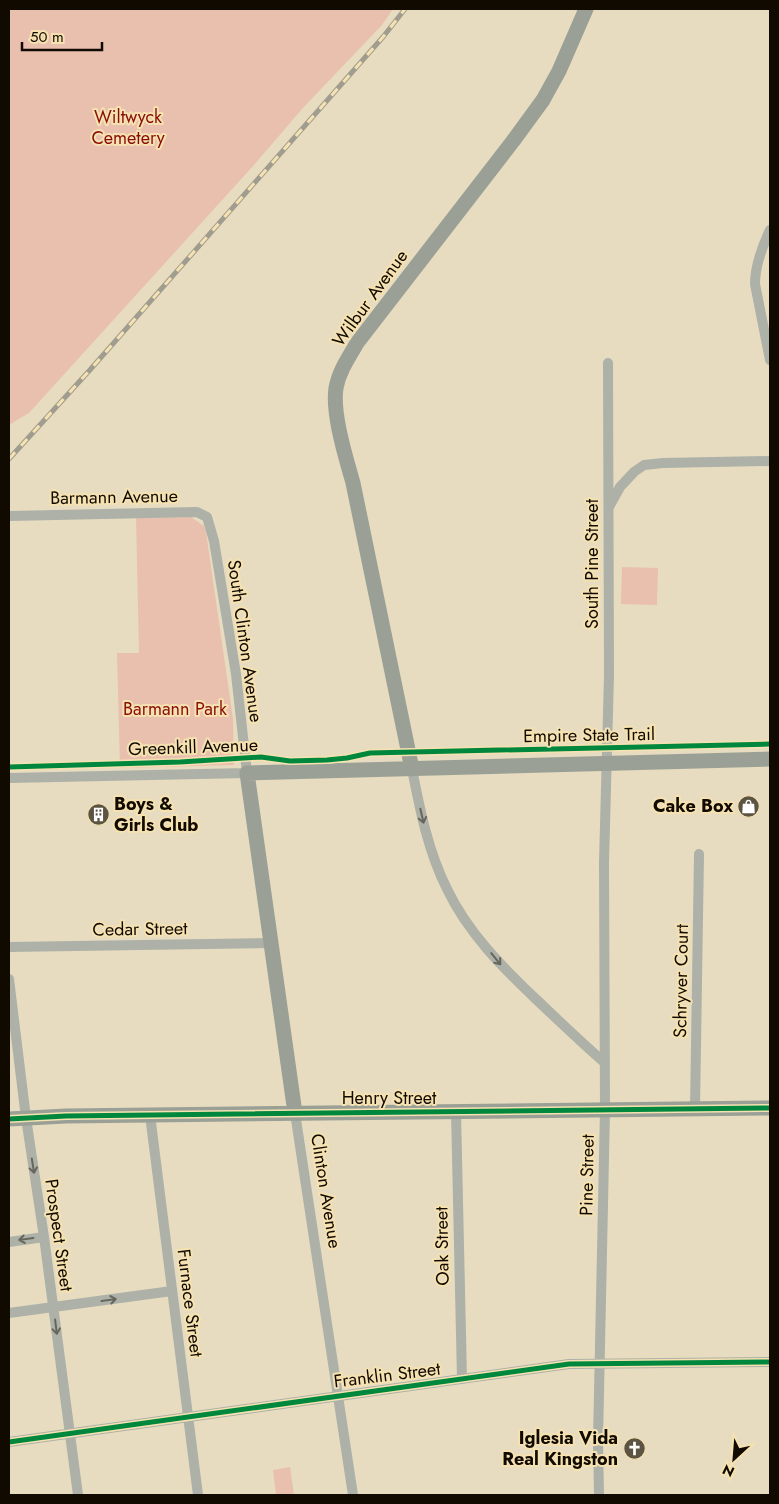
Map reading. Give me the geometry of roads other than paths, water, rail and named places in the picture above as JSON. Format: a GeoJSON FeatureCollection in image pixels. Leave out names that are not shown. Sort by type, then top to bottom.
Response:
{"type":"FeatureCollection","features":[{"type":"Feature","properties":{"kind":"main road","name":"Wilbur Avenue"},"geometry":{"type":"LineString","coordinates":[[412,769],[336,408],[336,388],[342,369],[357,343],[543,100],[559,71],[586,9]]}},
{"type":"Feature","properties":{"kind":"main road","name":"Greenkill Avenue"},"geometry":{"type":"LineString","coordinates":[[247,773],[607,765],[770,759]]}},
{"type":"Feature","properties":{"kind":"main road","name":"Clinton Avenue"},"geometry":{"type":"LineString","coordinates":[[247,773],[295,1113]]}},
{"type":"Feature","properties":{"kind":"main road","name":"Henry Street"},"geometry":{"type":"LineString","coordinates":[[9,1119],[150,1115],[770,1108]]}},
{"type":"Feature","properties":{"kind":"street"},"geometry":{"type":"LineString","coordinates":[[770,230],[755,272],[755,284],[770,360]]}},
{"type":"Feature","properties":{"kind":"street","name":"South Pine Street"},"geometry":{"type":"LineString","coordinates":[[607,765],[609,675],[608,363]]}},
{"type":"Feature","properties":{"kind":"street"},"geometry":{"type":"LineString","coordinates":[[609,508],[620,487],[634,472],[644,465],[770,460]]}},
{"type":"Feature","properties":{"kind":"street","name":"Barmann Avenue"},"geometry":{"type":"LineString","coordinates":[[9,516],[197,512],[205,516]]}},
{"type":"Feature","properties":{"kind":"street","name":"South Clinton Avenue"},"geometry":{"type":"LineString","coordinates":[[205,516],[208,518],[214,541],[236,674],[247,773]]}},
{"type":"Feature","properties":{"kind":"street","name":"Pine Street"},"geometry":{"type":"LineString","coordinates":[[599,1495],[605,1110],[604,863],[607,765]]}},
{"type":"Feature","properties":{"kind":"street"},"geometry":{"type":"LineString","coordinates":[[412,769],[433,856],[446,889],[470,928],[502,966],[605,1063]]}},
{"type":"Feature","properties":{"kind":"street","name":"Greenkill Avenue"},"geometry":{"type":"LineString","coordinates":[[9,778],[247,773]]}},
{"type":"Feature","properties":{"kind":"street","name":"Schryver Court"},"geometry":{"type":"LineString","coordinates":[[695,1109],[699,854]]}},
{"type":"Feature","properties":{"kind":"street","name":"Cedar Street"},"geometry":{"type":"LineString","coordinates":[[9,947],[271,943]]}},
{"type":"Feature","properties":{"kind":"street","name":"Prospect Street"},"geometry":{"type":"LineString","coordinates":[[9,979],[26,1118],[44,1237],[78,1495]]}},
{"type":"Feature","properties":{"kind":"street","name":"Oak Street"},"geometry":{"type":"LineString","coordinates":[[456,1112],[462,1379]]}},
{"type":"Feature","properties":{"kind":"street","name":"Clinton Avenue"},"geometry":{"type":"LineString","coordinates":[[295,1113],[353,1495]]}},
{"type":"Feature","properties":{"kind":"street","name":"Furnace Street"},"geometry":{"type":"LineString","coordinates":[[150,1115],[198,1495]]}},
{"type":"Feature","properties":{"kind":"street"},"geometry":{"type":"LineString","coordinates":[[9,1242],[44,1237]]}},
{"type":"Feature","properties":{"kind":"street"},"geometry":{"type":"LineString","coordinates":[[9,1313],[172,1291]]}},
{"type":"Feature","properties":{"kind":"street","name":"Franklin Street"},"geometry":{"type":"LineString","coordinates":[[9,1442],[569,1364],[770,1362]]}},
{"type":"Feature","properties":{"kind":"railway"},"geometry":{"type":"LineString","coordinates":[[9,459],[89,371],[383,37],[405,9]]}},
{"type":"Feature","properties":{"kind":"place","name":"Cake Box"},"geometry":{"type":"Point","coordinates":[749,806]}},
{"type":"Feature","properties":{"kind":"place","name":"Boys & Girls Club"},"geometry":{"type":"Point","coordinates":[98,814]}},
{"type":"Feature","properties":{"kind":"place","name":"Iglesia Vida Real Kingston"},"geometry":{"type":"Point","coordinates":[634,1448]}},
{"type":"Feature","properties":{"kind":"park label","name":"Wiltwyck Cemetery"},"geometry":{"type":"Point","coordinates":[128,127]}},
{"type":"Feature","properties":{"kind":"park label","name":"Barmann Park"},"geometry":{"type":"Point","coordinates":[175,709]}}]}
